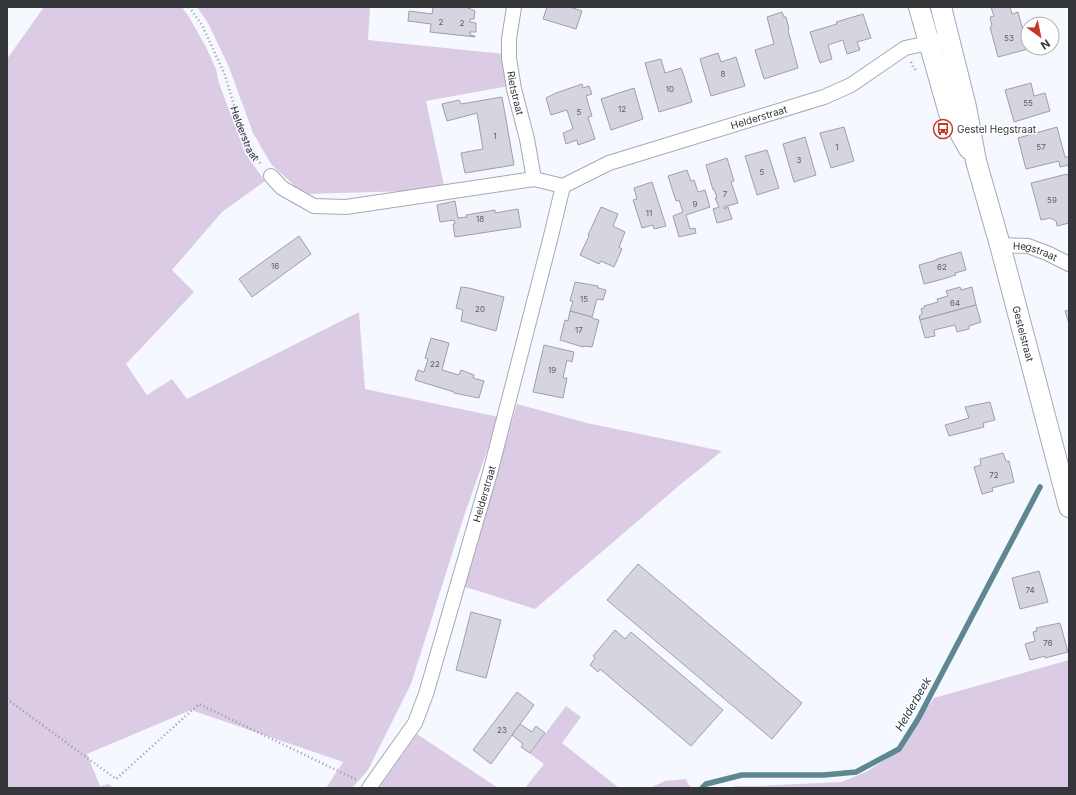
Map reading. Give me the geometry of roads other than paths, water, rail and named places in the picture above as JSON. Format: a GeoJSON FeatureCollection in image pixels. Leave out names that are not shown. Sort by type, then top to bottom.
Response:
{"type":"FeatureCollection","features":[{"type":"Feature","properties":{"kind":"main road","name":"Gestelstraat"},"geometry":{"type":"LineString","coordinates":[[919,7],[949,113],[976,161]]}},
{"type":"Feature","properties":{"kind":"main road","name":"Gestelstraat"},"geometry":{"type":"LineString","coordinates":[[941,7],[966,107],[976,161],[1000,245],[1069,507]]}},
{"type":"Feature","properties":{"kind":"street","name":"Rietstraat"},"geometry":{"type":"LineString","coordinates":[[514,7],[509,39],[509,58],[514,90],[527,139],[534,179]]}},
{"type":"Feature","properties":{"kind":"street","name":"Helderstraat"},"geometry":{"type":"LineString","coordinates":[[369,787],[415,723],[426,694],[490,474],[563,186],[610,164],[824,97],[851,86],[905,48],[949,38]]}},
{"type":"Feature","properties":{"kind":"street"},"geometry":{"type":"LineString","coordinates":[[271,176],[282,188],[314,206],[346,207],[534,179],[563,186]]}},
{"type":"Feature","properties":{"kind":"street","name":"Hegstraat"},"geometry":{"type":"LineString","coordinates":[[1000,245],[1028,246],[1047,252],[1069,264]]}},
{"type":"Feature","properties":{"kind":"waterway","name":"Helderbeek"},"geometry":{"type":"LineString","coordinates":[[702,788],[706,784],[742,775],[824,775],[856,772],[899,749],[918,719],[1040,487]]}},
{"type":"Feature","properties":{"kind":"place","name":"Gestel Hegstraat"},"geometry":{"type":"Point","coordinates":[943,129]}}]}
